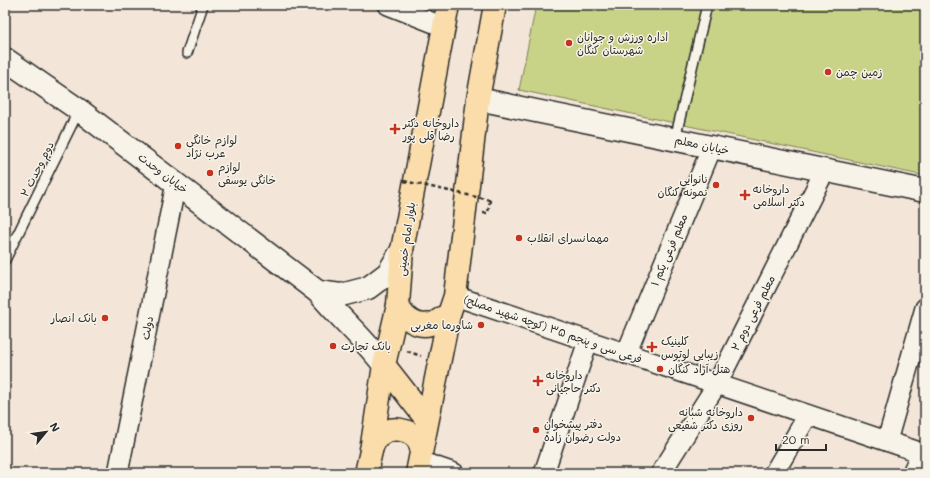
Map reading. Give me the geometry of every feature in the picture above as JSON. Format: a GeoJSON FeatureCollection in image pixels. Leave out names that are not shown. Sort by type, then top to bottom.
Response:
{"type":"FeatureCollection","features":[{"type":"Feature","properties":{"kind":"main road","name":"بلوار امام خمینی"},"geometry":{"type":"LineString","coordinates":[[366,473],[371,451],[384,365],[398,305],[402,250],[448,5]]}},
{"type":"Feature","properties":{"kind":"main road"},"geometry":{"type":"LineString","coordinates":[[419,461],[452,305],[478,99],[495,5]]}},
{"type":"Feature","properties":{"kind":"main road","name":"خیابان وحدت"},"geometry":{"type":"LineString","coordinates":[[5,59],[79,110],[318,292],[337,314],[374,351],[384,365]]}},
{"type":"Feature","properties":{"kind":"main road","name":"خیابان معلم"},"geometry":{"type":"LineString","coordinates":[[478,99],[925,191]]}},
{"type":"Feature","properties":{"kind":"main road"},"geometry":{"type":"LineString","coordinates":[[318,292],[341,295],[368,288],[388,273],[402,250]]}},
{"type":"Feature","properties":{"kind":"main road"},"geometry":{"type":"LineString","coordinates":[[398,305],[405,317],[417,324],[430,324],[437,322],[452,305]]}},
{"type":"Feature","properties":{"kind":"main road"},"geometry":{"type":"LineString","coordinates":[[384,365],[427,420]]}},
{"type":"Feature","properties":{"kind":"main road"},"geometry":{"type":"LineString","coordinates":[[371,451],[374,441],[381,434],[390,430],[400,429],[409,432],[417,439],[419,461]]}},
{"type":"Feature","properties":{"kind":"street"},"geometry":{"type":"LineString","coordinates":[[388,5],[444,27]]}},
{"type":"Feature","properties":{"kind":"street","name":"معلم فرعی یکم ۱"},"geometry":{"type":"LineString","coordinates":[[626,354],[712,147]]}},
{"type":"Feature","properties":{"kind":"street","name":"معلم فرعی دوم ۲"},"geometry":{"type":"LineString","coordinates":[[661,473],[717,384],[825,170]]}},
{"type":"Feature","properties":{"kind":"street","name":"دولت"},"geometry":{"type":"LineString","coordinates":[[118,473],[176,183]]}},
{"type":"Feature","properties":{"kind":"street","name":"فرعی سی و پنجم ۳۵ (کوچه شهید مصلح)"},"geometry":{"type":"LineString","coordinates":[[452,305],[588,341],[923,453]]}},
{"type":"Feature","properties":{"kind":"street"},"geometry":{"type":"LineString","coordinates":[[887,441],[925,308]]}},
{"type":"Feature","properties":{"kind":"street"},"geometry":{"type":"LineString","coordinates":[[544,473],[588,341]]}},
{"type":"Feature","properties":{"kind":"street"},"geometry":{"type":"LineString","coordinates":[[774,473],[808,415]]}},
{"type":"Feature","properties":{"kind":"street"},"geometry":{"type":"LineString","coordinates":[[912,473],[923,453]]}},
{"type":"Feature","properties":{"kind":"street"},"geometry":{"type":"LineString","coordinates":[[419,461],[454,473]]}},
{"type":"Feature","properties":{"kind":"lane"},"geometry":{"type":"LineString","coordinates":[[187,53],[203,5]]}},
{"type":"Feature","properties":{"kind":"lane"},"geometry":{"type":"LineString","coordinates":[[675,139],[707,5]]}},
{"type":"Feature","properties":{"kind":"lane","name":"دوم وحدت ۲"},"geometry":{"type":"LineString","coordinates":[[5,260],[79,110]]}},
{"type":"Feature","properties":{"kind":"path"},"geometry":{"type":"LineString","coordinates":[[404,181],[490,200],[488,213]]}},
{"type":"Feature","properties":{"kind":"green space"},"geometry":{"type":"Polygon","coordinates":[[[536,5],[925,5],[925,176],[519,90],[536,5]]]}},
{"type":"Feature","properties":{"kind":"place","name":"اداره ورزش و جوانان شهرستان کنگان"},"geometry":{"type":"Point","coordinates":[569,43]}},
{"type":"Feature","properties":{"kind":"place","name":"زمین چمن"},"geometry":{"type":"Point","coordinates":[828,72]}},
{"type":"Feature","properties":{"kind":"place","name":"داروخانه دکتر رضا قلی پور"},"geometry":{"type":"Point","coordinates":[395,129]}},
{"type":"Feature","properties":{"kind":"place","name":"لوازم خانگی عرب نژاد"},"geometry":{"type":"Point","coordinates":[178,146]}},
{"type":"Feature","properties":{"kind":"place","name":"لوازم خانگی یوسفی"},"geometry":{"type":"Point","coordinates":[210,173]}},
{"type":"Feature","properties":{"kind":"place","name":"نانوایی نمونه کنگان"},"geometry":{"type":"Point","coordinates":[716,185]}},
{"type":"Feature","properties":{"kind":"place","name":"داروخانه دکتر اسلامی"},"geometry":{"type":"Point","coordinates":[745,195]}},
{"type":"Feature","properties":{"kind":"place","name":"مهمانسرای انقلاب"},"geometry":{"type":"Point","coordinates":[519,238]}},
{"type":"Feature","properties":{"kind":"place","name":"بانک انصار"},"geometry":{"type":"Point","coordinates":[105,318]}},
{"type":"Feature","properties":{"kind":"place","name":"شاورما مغربی"},"geometry":{"type":"Point","coordinates":[481,325]}},
{"type":"Feature","properties":{"kind":"place","name":"بانک تجارت"},"geometry":{"type":"Point","coordinates":[333,346]}},
{"type":"Feature","properties":{"kind":"place","name":"کلینیک زیبایی لوتوس"},"geometry":{"type":"Point","coordinates":[652,347]}},
{"type":"Feature","properties":{"kind":"place","name":"هتل آراد کنگان"},"geometry":{"type":"Point","coordinates":[660,369]}},
{"type":"Feature","properties":{"kind":"place","name":"داروخانه دکتر حاجیانی"},"geometry":{"type":"Point","coordinates":[538,381]}},
{"type":"Feature","properties":{"kind":"place","name":"داروخانه شبانه روزی دکتر شفیعی"},"geometry":{"type":"Point","coordinates":[751,418]}},
{"type":"Feature","properties":{"kind":"place","name":"دفتر پیشخوان دولت رضوان زاده"},"geometry":{"type":"Point","coordinates":[536,430]}}]}
